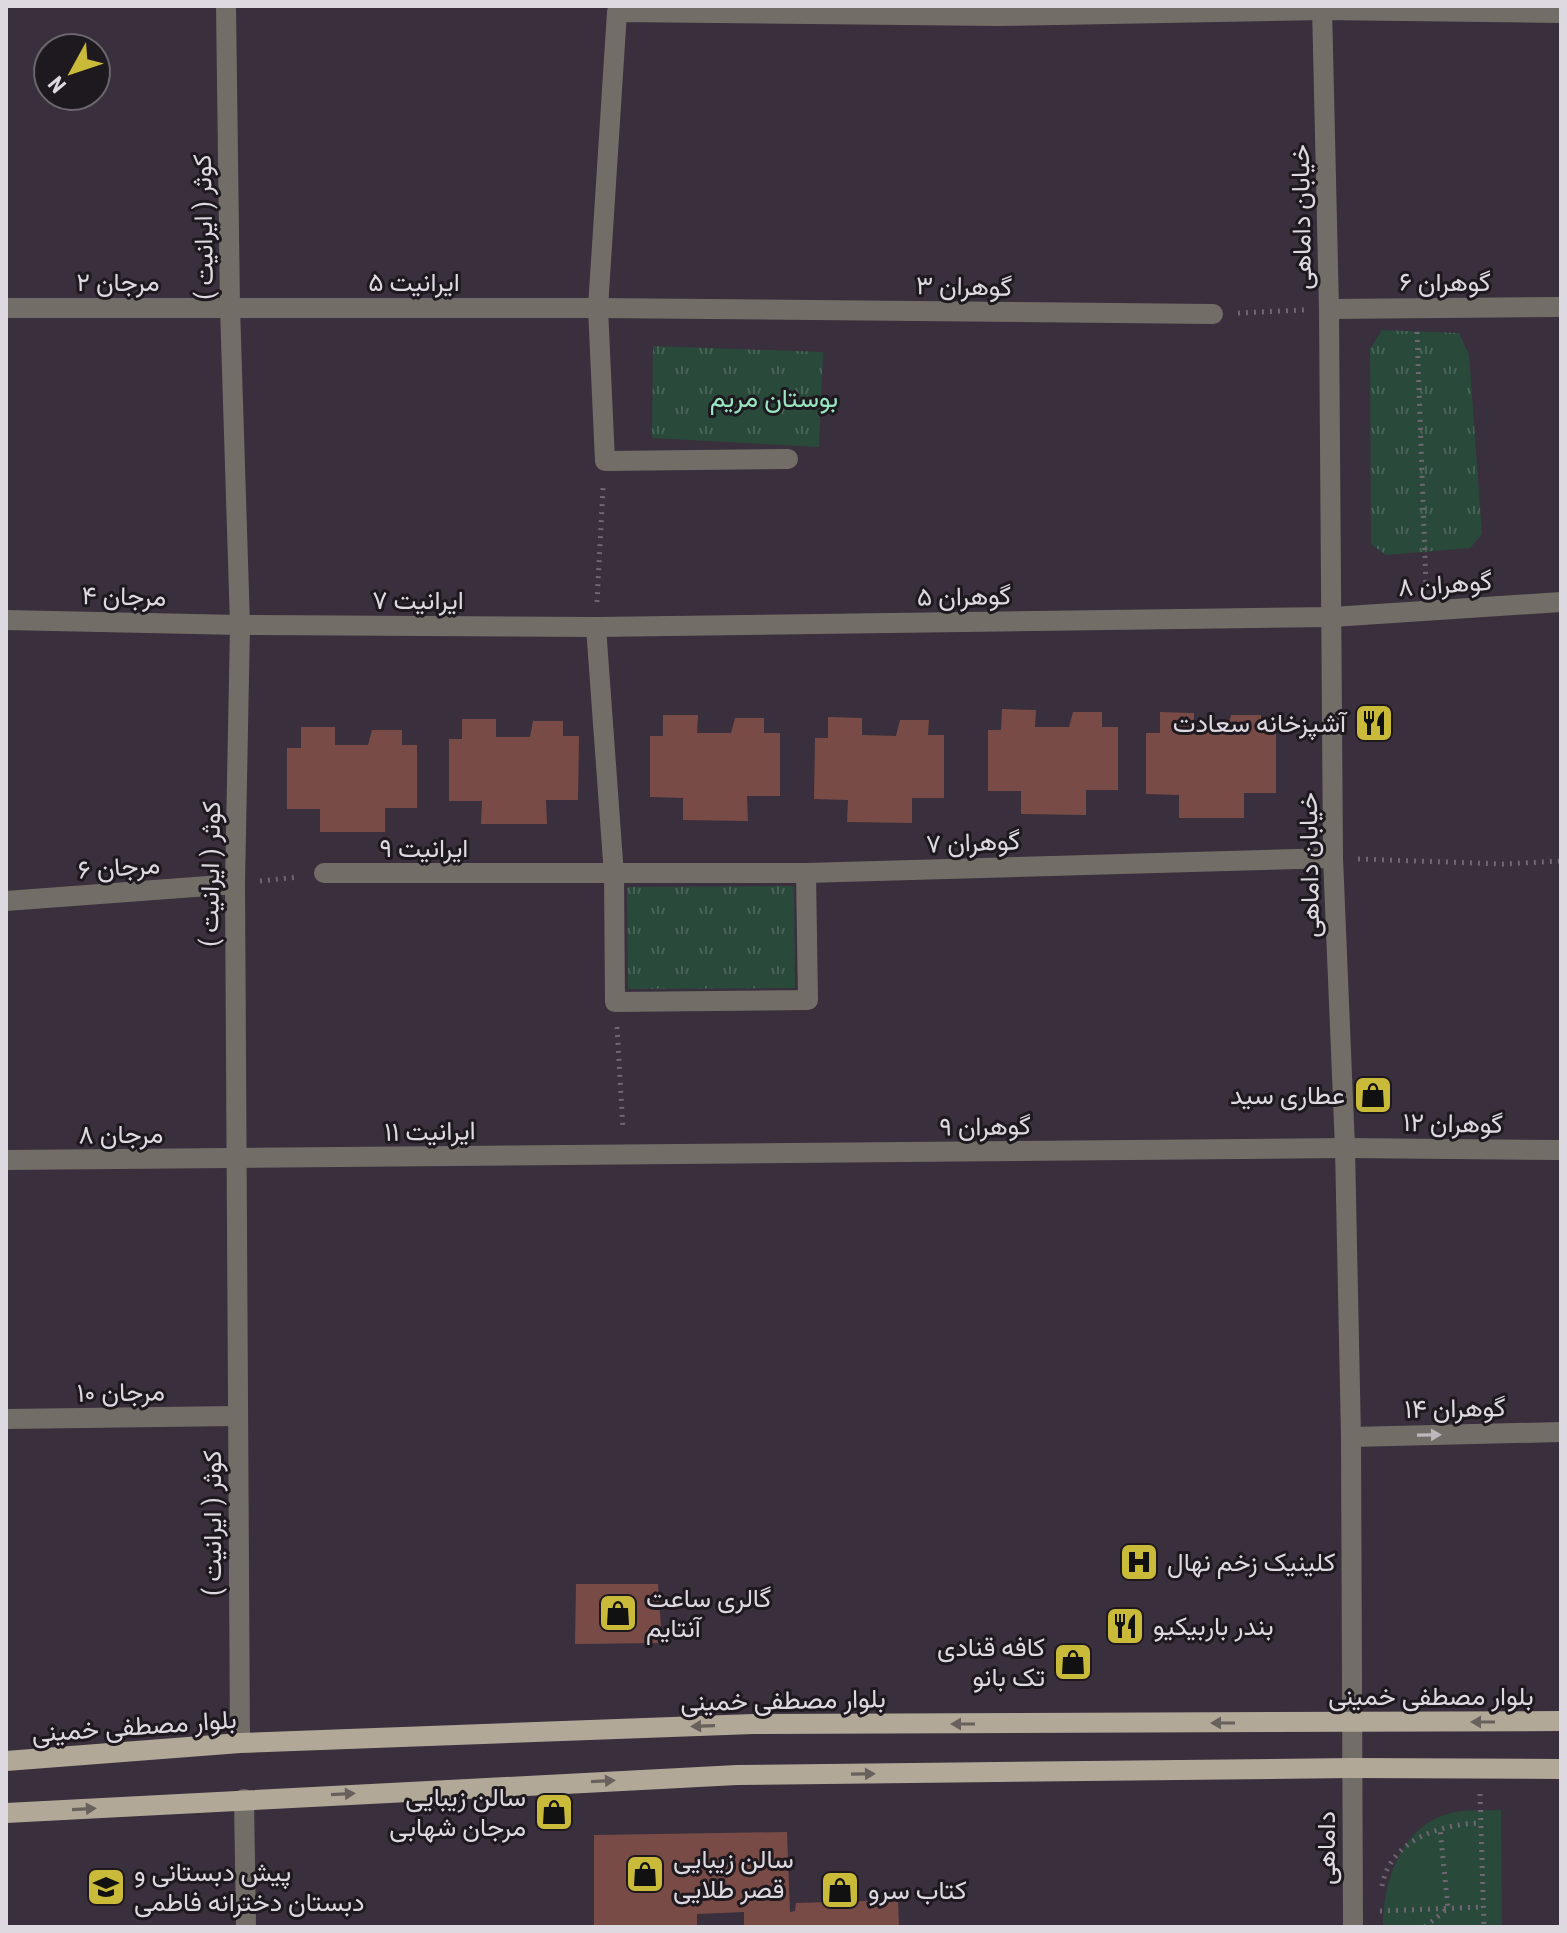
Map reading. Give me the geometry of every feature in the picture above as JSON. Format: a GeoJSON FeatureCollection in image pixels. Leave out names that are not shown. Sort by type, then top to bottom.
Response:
{"type":"FeatureCollection","features":[{"type":"Feature","properties":{"kind":"main road","name":"بلوار مصطفی خمینی"},"geometry":{"type":"LineString","coordinates":[[6,1761],[240,1743],[753,1724],[1561,1721]]}},
{"type":"Feature","properties":{"kind":"main road"},"geometry":{"type":"LineString","coordinates":[[6,1813],[737,1775],[1352,1768],[1561,1769]]}},
{"type":"Feature","properties":{"kind":"street","name":"کوثر ( ایرانیت )"},"geometry":{"type":"LineString","coordinates":[[226,6],[230,307],[240,625],[235,884],[240,1743]]}},
{"type":"Feature","properties":{"kind":"street"},"geometry":{"type":"LineString","coordinates":[[788,459],[605,461],[598,308],[617,12],[1322,8],[1561,13]]}},
{"type":"Feature","properties":{"kind":"street","name":"خیابان داماهی"},"geometry":{"type":"LineString","coordinates":[[1322,8],[1329,309],[1333,858],[1345,1148],[1354,1723]]}},
{"type":"Feature","properties":{"kind":"street","name":"مرجان ۲"},"geometry":{"type":"LineString","coordinates":[[6,308],[230,307]]}},
{"type":"Feature","properties":{"kind":"street","name":"ایرانیت ۵"},"geometry":{"type":"LineString","coordinates":[[230,307],[598,308]]}},
{"type":"Feature","properties":{"kind":"street","name":"گوهران ۶"},"geometry":{"type":"LineString","coordinates":[[1329,309],[1561,307]]}},
{"type":"Feature","properties":{"kind":"street","name":"گوهران ۳"},"geometry":{"type":"LineString","coordinates":[[598,308],[1213,314]]}},
{"type":"Feature","properties":{"kind":"street","name":"گوهران ۸"},"geometry":{"type":"LineString","coordinates":[[1332,617],[1561,602]]}},
{"type":"Feature","properties":{"kind":"street","name":"گوهران ۵"},"geometry":{"type":"LineString","coordinates":[[596,627],[1332,617]]}},
{"type":"Feature","properties":{"kind":"street","name":"مرجان ۴"},"geometry":{"type":"LineString","coordinates":[[6,620],[240,625]]}},
{"type":"Feature","properties":{"kind":"street","name":"ایرانیت ۷"},"geometry":{"type":"LineString","coordinates":[[240,625],[596,627]]}},
{"type":"Feature","properties":{"kind":"street"},"geometry":{"type":"LineString","coordinates":[[596,627],[614,875],[615,1002],[808,1000],[806,873]]}},
{"type":"Feature","properties":{"kind":"street","name":"گوهران ۷"},"geometry":{"type":"LineString","coordinates":[[614,875],[806,873],[1333,858]]}},
{"type":"Feature","properties":{"kind":"street","name":"ایرانیت ۹"},"geometry":{"type":"LineString","coordinates":[[324,873],[614,875]]}},
{"type":"Feature","properties":{"kind":"street","name":"مرجان ۶"},"geometry":{"type":"LineString","coordinates":[[6,901],[235,884]]}},
{"type":"Feature","properties":{"kind":"street","name":"گوهران ۱۲"},"geometry":{"type":"LineString","coordinates":[[1345,1148],[1561,1150]]}},
{"type":"Feature","properties":{"kind":"street","name":"گوهران ۹"},"geometry":{"type":"LineString","coordinates":[[625,1155],[1345,1148]]}},
{"type":"Feature","properties":{"kind":"street","name":"ایرانیت ۱۱"},"geometry":{"type":"LineString","coordinates":[[236,1159],[625,1155]]}},
{"type":"Feature","properties":{"kind":"street","name":"مرجان ۸"},"geometry":{"type":"LineString","coordinates":[[6,1160],[236,1159]]}},
{"type":"Feature","properties":{"kind":"street","name":"مرجان ۱۰"},"geometry":{"type":"LineString","coordinates":[[6,1419],[237,1416]]}},
{"type":"Feature","properties":{"kind":"street","name":"گوهران ۱۴"},"geometry":{"type":"LineString","coordinates":[[1351,1437],[1561,1432]]}},
{"type":"Feature","properties":{"kind":"street","name":"داماهی"},"geometry":{"type":"LineString","coordinates":[[1353,1927],[1354,1723]]}},
{"type":"Feature","properties":{"kind":"street"},"geometry":{"type":"LineString","coordinates":[[244,1799],[246,1927]]}},
{"type":"Feature","properties":{"kind":"path"},"geometry":{"type":"LineString","coordinates":[[1213,314],[1329,309]]}},
{"type":"Feature","properties":{"kind":"path"},"geometry":{"type":"LineString","coordinates":[[1416,309],[1427,611]]}},
{"type":"Feature","properties":{"kind":"path"},"geometry":{"type":"LineString","coordinates":[[596,627],[605,461]]}},
{"type":"Feature","properties":{"kind":"path"},"geometry":{"type":"LineString","coordinates":[[1333,858],[1503,864],[1561,861]]}},
{"type":"Feature","properties":{"kind":"path"},"geometry":{"type":"LineString","coordinates":[[235,884],[324,873]]}},
{"type":"Feature","properties":{"kind":"path"},"geometry":{"type":"LineString","coordinates":[[615,1002],[625,1155]]}},
{"type":"Feature","properties":{"kind":"path"},"geometry":{"type":"LineString","coordinates":[[1479,1769],[1484,1927]]}},
{"type":"Feature","properties":{"kind":"path"},"geometry":{"type":"LineString","coordinates":[[1382,1889],[1397,1852],[1427,1833],[1481,1823]]}},
{"type":"Feature","properties":{"kind":"path"},"geometry":{"type":"LineString","coordinates":[[1440,1829],[1448,1908]]}},
{"type":"Feature","properties":{"kind":"path"},"geometry":{"type":"LineString","coordinates":[[1380,1900],[1379,1911],[1483,1907]]}},
{"type":"Feature","properties":{"kind":"path"},"geometry":{"type":"LineString","coordinates":[[1425,1927],[1448,1908]]}},
{"type":"Feature","properties":{"kind":"green space"},"geometry":{"type":"Polygon","coordinates":[[[1382,330],[1459,333],[1469,355],[1482,534],[1470,548],[1386,555],[1371,544],[1370,349],[1382,330]]]}},
{"type":"Feature","properties":{"kind":"green space","name":"بوستان مریم"},"geometry":{"type":"Polygon","coordinates":[[[653,346],[823,352],[819,447],[652,438],[653,346]]]}},
{"type":"Feature","properties":{"kind":"green space"},"geometry":{"type":"Polygon","coordinates":[[[794,886],[795,988],[628,989],[627,887],[794,886]]]}},
{"type":"Feature","properties":{"kind":"green space"},"geometry":{"type":"Polygon","coordinates":[[[1501,1810],[1502,1927],[1383,1927],[1391,1874],[1408,1842],[1419,1830],[1434,1819],[1451,1813],[1501,1810]]]}},
{"type":"Feature","properties":{"kind":"building"},"geometry":{"type":"Polygon","coordinates":[[[1002,709],[1036,710],[1035,727],[1069,727],[1073,712],[1102,712],[1102,727],[1118,727],[1118,790],[1086,790],[1086,815],[1021,814],[1021,791],[988,791],[988,730],[1001,730],[1002,709]]]}},
{"type":"Feature","properties":{"kind":"building"},"geometry":{"type":"Polygon","coordinates":[[[1160,712],[1194,713],[1194,730],[1227,731],[1231,715],[1261,715],[1261,730],[1276,730],[1276,793],[1244,793],[1244,818],[1179,818],[1179,795],[1146,794],[1146,733],[1160,733],[1160,712]]]}},
{"type":"Feature","properties":{"kind":"building"},"geometry":{"type":"Polygon","coordinates":[[[663,715],[698,715],[697,733],[731,733],[735,718],[764,718],[764,733],[780,733],[780,796],[747,796],[748,821],[683,820],[683,798],[650,797],[650,736],[663,736],[663,715]]]}},
{"type":"Feature","properties":{"kind":"building"},"geometry":{"type":"Polygon","coordinates":[[[828,717],[862,718],[862,735],[896,736],[900,720],[929,720],[928,735],[944,735],[944,798],[912,798],[912,823],[847,822],[848,800],[814,799],[815,738],[828,738],[828,717]]]}},
{"type":"Feature","properties":{"kind":"building"},"geometry":{"type":"Polygon","coordinates":[[[462,719],[496,719],[496,737],[530,737],[533,721],[563,721],[563,736],[579,736],[578,800],[546,800],[547,824],[481,824],[482,801],[449,801],[449,739],[462,739],[462,719]]]}},
{"type":"Feature","properties":{"kind":"building"},"geometry":{"type":"Polygon","coordinates":[[[301,727],[335,727],[335,745],[368,745],[372,730],[402,730],[402,745],[417,745],[417,808],[385,808],[385,832],[320,832],[320,809],[287,809],[287,748],[301,748],[301,727]]]}},
{"type":"Feature","properties":{"kind":"building","name":"گالری ساعت آنتایم"},"geometry":{"type":"Polygon","coordinates":[[[576,1584],[658,1584],[662,1643],[575,1644],[576,1584]]]}},
{"type":"Feature","properties":{"kind":"building"},"geometry":{"type":"Polygon","coordinates":[[[787,1832],[790,1912],[795,1911],[796,1903],[898,1900],[899,1927],[744,1927],[744,1912],[697,1914],[697,1927],[594,1927],[594,1835],[787,1832]]]}},
{"type":"Feature","properties":{"kind":"place","name":"آشپزخانه سعادت"},"geometry":{"type":"Point","coordinates":[1374,723]}},
{"type":"Feature","properties":{"kind":"place","name":"عطاری سید"},"geometry":{"type":"Point","coordinates":[1373,1095]}},
{"type":"Feature","properties":{"kind":"place","name":"کلینیک زخم نهال"},"geometry":{"type":"Point","coordinates":[1139,1562]}},
{"type":"Feature","properties":{"kind":"place","name":"گالری ساعت آنتایم"},"geometry":{"type":"Point","coordinates":[618,1613]}},
{"type":"Feature","properties":{"kind":"place","name":"بندر باربیکیو"},"geometry":{"type":"Point","coordinates":[1125,1626]}},
{"type":"Feature","properties":{"kind":"place","name":"کافه قنادی تک بانو"},"geometry":{"type":"Point","coordinates":[1073,1662]}},
{"type":"Feature","properties":{"kind":"place","name":"سالن زیبایی مرجان شهابی"},"geometry":{"type":"Point","coordinates":[554,1812]}},
{"type":"Feature","properties":{"kind":"place","name":"سالن زیبایی قصر طلایی"},"geometry":{"type":"Point","coordinates":[645,1874]}},
{"type":"Feature","properties":{"kind":"place","name":"پیش دبستانی و دبستان دخترانه فاطمی"},"geometry":{"type":"Point","coordinates":[106,1887]}},
{"type":"Feature","properties":{"kind":"place","name":"کتاب سرو"},"geometry":{"type":"Point","coordinates":[840,1890]}}]}
